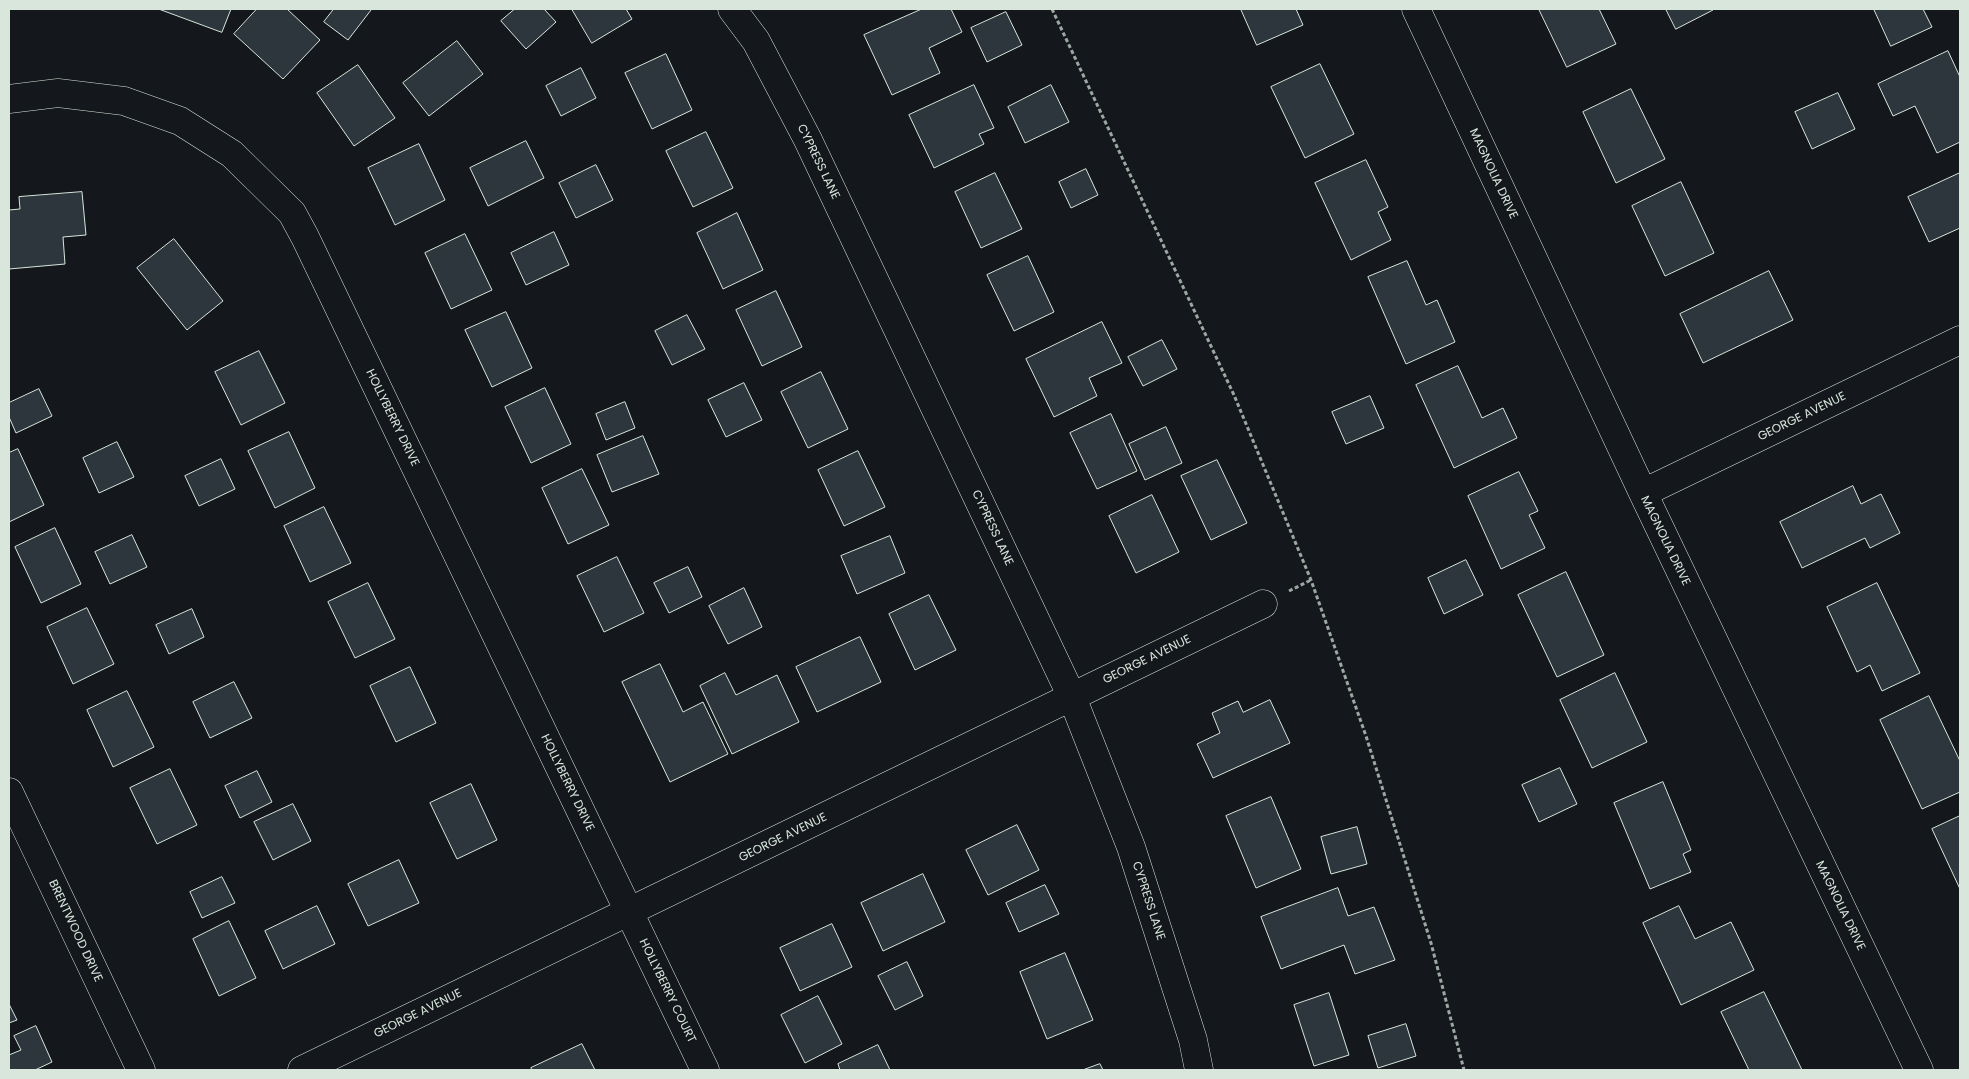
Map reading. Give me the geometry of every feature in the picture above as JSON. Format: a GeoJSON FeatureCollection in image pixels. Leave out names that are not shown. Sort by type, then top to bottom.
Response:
{"type":"FeatureCollection","features":[{"type":"Feature","properties":{"kind":"street","name":"CYPRESS LANE"},"geometry":{"type":"LineString","coordinates":[[732,9],[756,41],[808,140],[1072,697],[1131,847],[1193,1040],[1199,1070]]}},
{"type":"Feature","properties":{"kind":"street","name":"MAGNOLIA DRIVE"},"geometry":{"type":"LineString","coordinates":[[1416,9],[1643,494],[1919,1070]]}},
{"type":"Feature","properties":{"kind":"street","name":"HOLLYBERRY DRIVE"},"geometry":{"type":"LineString","coordinates":[[9,98],[58,93],[124,101],[180,121],[232,154],[292,213],[310,246],[629,912]]}},
{"type":"Feature","properties":{"kind":"street","name":"GEORGE AVENUE"},"geometry":{"type":"LineString","coordinates":[[1643,494],[1960,340]]}},
{"type":"Feature","properties":{"kind":"street","name":"GEORGE AVENUE"},"geometry":{"type":"LineString","coordinates":[[302,1070],[1263,604]]}},
{"type":"Feature","properties":{"kind":"street","name":"BRENTWOOD DRIVE"},"geometry":{"type":"LineString","coordinates":[[9,792],[141,1070]]}},
{"type":"Feature","properties":{"kind":"street","name":"HOLLYBERRY COURT"},"geometry":{"type":"LineString","coordinates":[[629,912],[705,1070]]}},
{"type":"Feature","properties":{"kind":"path"},"geometry":{"type":"LineString","coordinates":[[1052,9],[1234,395],[1311,580],[1366,736],[1428,934],[1464,1070]]}},
{"type":"Feature","properties":{"kind":"building"},"geometry":{"type":"Polygon","coordinates":[[[159,9],[231,9],[222,32],[159,9]]]}},
{"type":"Feature","properties":{"kind":"building"},"geometry":{"type":"Polygon","coordinates":[[[257,9],[287,9],[320,40],[283,79],[234,34],[257,9]]]}},
{"type":"Feature","properties":{"kind":"building"},"geometry":{"type":"Polygon","coordinates":[[[334,9],[371,10],[348,40],[324,22],[334,9]]]}},
{"type":"Feature","properties":{"kind":"building"},"geometry":{"type":"Polygon","coordinates":[[[515,9],[544,9],[556,22],[526,49],[501,21],[515,9]]]}},
{"type":"Feature","properties":{"kind":"building"},"geometry":{"type":"Polygon","coordinates":[[[572,9],[626,9],[632,19],[592,43],[572,9]]]}},
{"type":"Feature","properties":{"kind":"building"},"geometry":{"type":"Polygon","coordinates":[[[922,9],[951,9],[962,32],[929,48],[940,73],[892,95],[864,35],[922,9]]]}},
{"type":"Feature","properties":{"kind":"building"},"geometry":{"type":"Polygon","coordinates":[[[1241,9],[1296,9],[1303,25],[1257,45],[1241,9]]]}},
{"type":"Feature","properties":{"kind":"building"},"geometry":{"type":"Polygon","coordinates":[[[1539,9],[1599,9],[1616,44],[1567,67],[1539,9]]]}},
{"type":"Feature","properties":{"kind":"building"},"geometry":{"type":"Polygon","coordinates":[[[1666,9],[1712,9],[1713,10],[1676,29],[1666,9]]]}},
{"type":"Feature","properties":{"kind":"building"},"geometry":{"type":"Polygon","coordinates":[[[1874,9],[1923,9],[1932,27],[1891,46],[1874,9]]]}},
{"type":"Feature","properties":{"kind":"building"},"geometry":{"type":"Polygon","coordinates":[[[1006,12],[1022,45],[987,62],[971,28],[1006,12]]]}},
{"type":"Feature","properties":{"kind":"building"},"geometry":{"type":"Polygon","coordinates":[[[457,41],[483,74],[429,116],[403,83],[457,41]]]}},
{"type":"Feature","properties":{"kind":"building"},"geometry":{"type":"Polygon","coordinates":[[[1948,51],[1960,77],[1960,142],[1937,153],[1915,106],[1893,116],[1878,84],[1948,51]]]}},
{"type":"Feature","properties":{"kind":"building"},"geometry":{"type":"Polygon","coordinates":[[[666,54],[692,110],[652,129],[625,73],[666,54]]]}},
{"type":"Feature","properties":{"kind":"building"},"geometry":{"type":"Polygon","coordinates":[[[1320,64],[1354,134],[1305,158],[1271,87],[1320,64]]]}},
{"type":"Feature","properties":{"kind":"building"},"geometry":{"type":"Polygon","coordinates":[[[358,65],[395,118],[354,146],[317,93],[358,65]]]}},
{"type":"Feature","properties":{"kind":"building"},"geometry":{"type":"Polygon","coordinates":[[[581,68],[596,98],[561,116],[546,86],[581,68]]]}},
{"type":"Feature","properties":{"kind":"building"},"geometry":{"type":"Polygon","coordinates":[[[974,85],[994,128],[979,134],[984,144],[934,168],[909,115],[974,85]]]}},
{"type":"Feature","properties":{"kind":"building"},"geometry":{"type":"Polygon","coordinates":[[[1051,85],[1069,122],[1025,143],[1008,107],[1051,85]]]}},
{"type":"Feature","properties":{"kind":"building"},"geometry":{"type":"Polygon","coordinates":[[[1631,89],[1665,159],[1616,183],[1583,112],[1631,89]]]}},
{"type":"Feature","properties":{"kind":"building"},"geometry":{"type":"Polygon","coordinates":[[[1838,93],[1855,129],[1812,149],[1795,112],[1838,93]]]}},
{"type":"Feature","properties":{"kind":"building"},"geometry":{"type":"Polygon","coordinates":[[[706,132],[733,188],[693,207],[666,151],[706,132]]]}},
{"type":"Feature","properties":{"kind":"building"},"geometry":{"type":"Polygon","coordinates":[[[526,141],[544,178],[488,206],[470,168],[526,141]]]}},
{"type":"Feature","properties":{"kind":"building"},"geometry":{"type":"Polygon","coordinates":[[[419,144],[445,200],[395,225],[368,168],[419,144]]]}},
{"type":"Feature","properties":{"kind":"building"},"geometry":{"type":"Polygon","coordinates":[[[1366,160],[1388,207],[1378,212],[1391,240],[1351,260],[1315,183],[1366,160]]]}},
{"type":"Feature","properties":{"kind":"building"},"geometry":{"type":"Polygon","coordinates":[[[596,165],[613,200],[576,218],[559,183],[596,165]]]}},
{"type":"Feature","properties":{"kind":"building"},"geometry":{"type":"Polygon","coordinates":[[[1086,169],[1098,195],[1071,208],[1059,182],[1086,169]]]}},
{"type":"Feature","properties":{"kind":"building"},"geometry":{"type":"Polygon","coordinates":[[[995,173],[1022,229],[981,248],[955,192],[995,173]]]}},
{"type":"Feature","properties":{"kind":"building"},"geometry":{"type":"Polygon","coordinates":[[[1960,173],[1960,228],[1929,242],[1908,197],[1960,173]]]}},
{"type":"Feature","properties":{"kind":"building"},"geometry":{"type":"Polygon","coordinates":[[[1681,182],[1714,253],[1665,276],[1632,206],[1681,182]]]}},
{"type":"Feature","properties":{"kind":"building"},"geometry":{"type":"Polygon","coordinates":[[[82,192],[86,235],[63,237],[65,264],[9,269],[9,210],[20,209],[19,197],[82,192]]]}},
{"type":"Feature","properties":{"kind":"building"},"geometry":{"type":"Polygon","coordinates":[[[737,213],[763,270],[723,289],[697,233],[737,213]]]}},
{"type":"Feature","properties":{"kind":"building"},"geometry":{"type":"Polygon","coordinates":[[[554,232],[569,265],[526,285],[511,253],[554,232]]]}},
{"type":"Feature","properties":{"kind":"building"},"geometry":{"type":"Polygon","coordinates":[[[465,234],[492,290],[451,309],[425,253],[465,234]]]}},
{"type":"Feature","properties":{"kind":"building"},"geometry":{"type":"Polygon","coordinates":[[[174,239],[223,301],[187,330],[137,268],[174,239]]]}},
{"type":"Feature","properties":{"kind":"building"},"geometry":{"type":"Polygon","coordinates":[[[1028,256],[1054,312],[1014,331],[987,275],[1028,256]]]}},
{"type":"Feature","properties":{"kind":"building"},"geometry":{"type":"Polygon","coordinates":[[[1407,261],[1426,305],[1437,300],[1455,342],[1406,364],[1368,277],[1407,261]]]}},
{"type":"Feature","properties":{"kind":"building"},"geometry":{"type":"Polygon","coordinates":[[[1769,271],[1793,320],[1703,363],[1680,314],[1769,271]]]}},
{"type":"Feature","properties":{"kind":"building"},"geometry":{"type":"Polygon","coordinates":[[[776,291],[802,347],[762,366],[736,310],[776,291]]]}},
{"type":"Feature","properties":{"kind":"building"},"geometry":{"type":"Polygon","coordinates":[[[506,312],[532,368],[492,387],[465,330],[506,312]]]}},
{"type":"Feature","properties":{"kind":"building"},"geometry":{"type":"Polygon","coordinates":[[[687,315],[705,349],[672,365],[655,331],[687,315]]]}},
{"type":"Feature","properties":{"kind":"building"},"geometry":{"type":"Polygon","coordinates":[[[1102,322],[1122,363],[1089,378],[1097,396],[1054,417],[1026,359],[1102,322]]]}},
{"type":"Feature","properties":{"kind":"building"},"geometry":{"type":"Polygon","coordinates":[[[1162,340],[1177,369],[1143,386],[1128,357],[1162,340]]]}},
{"type":"Feature","properties":{"kind":"building"},"geometry":{"type":"Polygon","coordinates":[[[259,351],[285,403],[241,425],[215,372],[259,351]]]}},
{"type":"Feature","properties":{"kind":"building"},"geometry":{"type":"Polygon","coordinates":[[[1458,366],[1482,418],[1503,408],[1517,438],[1454,468],[1416,385],[1458,366]]]}},
{"type":"Feature","properties":{"kind":"building"},"geometry":{"type":"Polygon","coordinates":[[[821,372],[848,429],[808,448],[781,392],[821,372]]]}},
{"type":"Feature","properties":{"kind":"building"},"geometry":{"type":"Polygon","coordinates":[[[744,383],[762,420],[726,437],[708,400],[744,383]]]}},
{"type":"Feature","properties":{"kind":"building"},"geometry":{"type":"Polygon","coordinates":[[[545,388],[571,444],[531,463],[505,407],[545,388]]]}},
{"type":"Feature","properties":{"kind":"building"},"geometry":{"type":"Polygon","coordinates":[[[39,389],[52,416],[16,433],[9,417],[9,403],[39,389]]]}},
{"type":"Feature","properties":{"kind":"building"},"geometry":{"type":"Polygon","coordinates":[[[1370,396],[1384,428],[1346,444],[1332,412],[1370,396]]]}},
{"type":"Feature","properties":{"kind":"building"},"geometry":{"type":"Polygon","coordinates":[[[625,402],[635,428],[606,440],[596,414],[625,402]]]}},
{"type":"Feature","properties":{"kind":"building"},"geometry":{"type":"Polygon","coordinates":[[[1111,414],[1137,471],[1097,489],[1070,433],[1111,414]]]}},
{"type":"Feature","properties":{"kind":"building"},"geometry":{"type":"Polygon","coordinates":[[[1166,427],[1182,463],[1145,480],[1129,444],[1166,427]]]}},
{"type":"Feature","properties":{"kind":"building"},"geometry":{"type":"Polygon","coordinates":[[[289,432],[315,488],[275,508],[248,451],[289,432]]]}},
{"type":"Feature","properties":{"kind":"building"},"geometry":{"type":"Polygon","coordinates":[[[643,436],[659,474],[612,492],[597,455],[643,436]]]}},
{"type":"Feature","properties":{"kind":"building"},"geometry":{"type":"Polygon","coordinates":[[[117,442],[134,477],[99,493],[83,458],[117,442]]]}},
{"type":"Feature","properties":{"kind":"building"},"geometry":{"type":"Polygon","coordinates":[[[18,449],[44,505],[9,522],[9,453],[18,449]]]}},
{"type":"Feature","properties":{"kind":"building"},"geometry":{"type":"Polygon","coordinates":[[[858,451],[885,507],[844,526],[818,470],[858,451]]]}},
{"type":"Feature","properties":{"kind":"building"},"geometry":{"type":"Polygon","coordinates":[[[221,459],[235,489],[199,506],[185,476],[221,459]]]}},
{"type":"Feature","properties":{"kind":"building"},"geometry":{"type":"Polygon","coordinates":[[[1217,460],[1247,523],[1211,540],[1181,476],[1217,460]]]}},
{"type":"Feature","properties":{"kind":"building"},"geometry":{"type":"Polygon","coordinates":[[[582,469],[609,525],[568,544],[542,488],[582,469]]]}},
{"type":"Feature","properties":{"kind":"building"},"geometry":{"type":"Polygon","coordinates":[[[1519,472],[1538,511],[1529,515],[1545,548],[1501,569],[1468,496],[1519,472]]]}},
{"type":"Feature","properties":{"kind":"building"},"geometry":{"type":"Polygon","coordinates":[[[1853,486],[1861,504],[1881,494],[1900,533],[1870,548],[1865,538],[1802,568],[1780,522],[1853,486]]]}},
{"type":"Feature","properties":{"kind":"building"},"geometry":{"type":"Polygon","coordinates":[[[1152,495],[1179,552],[1136,573],[1109,516],[1152,495]]]}},
{"type":"Feature","properties":{"kind":"building"},"geometry":{"type":"Polygon","coordinates":[[[324,507],[351,563],[310,582],[284,526],[324,507]]]}},
{"type":"Feature","properties":{"kind":"building"},"geometry":{"type":"Polygon","coordinates":[[[55,528],[81,584],[41,603],[15,547],[55,528]]]}},
{"type":"Feature","properties":{"kind":"building"},"geometry":{"type":"Polygon","coordinates":[[[132,535],[147,567],[110,584],[95,552],[132,535]]]}},
{"type":"Feature","properties":{"kind":"building"},"geometry":{"type":"Polygon","coordinates":[[[890,536],[905,573],[857,594],[841,556],[890,536]]]}},
{"type":"Feature","properties":{"kind":"building"},"geometry":{"type":"Polygon","coordinates":[[[617,557],[644,613],[604,632],[577,576],[617,557]]]}},
{"type":"Feature","properties":{"kind":"building"},"geometry":{"type":"Polygon","coordinates":[[[1466,560],[1483,595],[1444,614],[1428,578],[1466,560]]]}},
{"type":"Feature","properties":{"kind":"building"},"geometry":{"type":"Polygon","coordinates":[[[688,567],[702,597],[669,613],[654,583],[688,567]]]}},
{"type":"Feature","properties":{"kind":"building"},"geometry":{"type":"Polygon","coordinates":[[[1566,572],[1604,655],[1557,677],[1518,595],[1566,572]]]}},
{"type":"Feature","properties":{"kind":"building"},"geometry":{"type":"Polygon","coordinates":[[[368,583],[395,639],[355,658],[328,602],[368,583]]]}},
{"type":"Feature","properties":{"kind":"building"},"geometry":{"type":"Polygon","coordinates":[[[1877,583],[1920,673],[1882,691],[1870,665],[1857,672],[1827,607],[1877,583]]]}},
{"type":"Feature","properties":{"kind":"building"},"geometry":{"type":"Polygon","coordinates":[[[744,588],[762,627],[728,644],[709,606],[744,588]]]}},
{"type":"Feature","properties":{"kind":"building"},"geometry":{"type":"Polygon","coordinates":[[[929,595],[956,650],[915,670],[889,614],[929,595]]]}},
{"type":"Feature","properties":{"kind":"building"},"geometry":{"type":"Polygon","coordinates":[[[87,608],[114,664],[73,684],[47,627],[87,608]]]}},
{"type":"Feature","properties":{"kind":"building"},"geometry":{"type":"Polygon","coordinates":[[[192,609],[204,637],[169,654],[156,625],[192,609]]]}},
{"type":"Feature","properties":{"kind":"building"},"geometry":{"type":"Polygon","coordinates":[[[860,637],[881,682],[817,712],[796,667],[860,637]]]}},
{"type":"Feature","properties":{"kind":"building"},"geometry":{"type":"Polygon","coordinates":[[[660,664],[683,712],[703,702],[728,754],[670,782],[622,682],[660,664]]]}},
{"type":"Feature","properties":{"kind":"building"},"geometry":{"type":"Polygon","coordinates":[[[410,667],[436,723],[396,742],[370,686],[410,667]]]}},
{"type":"Feature","properties":{"kind":"building"},"geometry":{"type":"Polygon","coordinates":[[[725,673],[736,695],[777,675],[799,722],[732,754],[700,686],[725,673]]]}},
{"type":"Feature","properties":{"kind":"building"},"geometry":{"type":"Polygon","coordinates":[[[1615,673],[1647,742],[1592,768],[1560,700],[1615,673]]]}},
{"type":"Feature","properties":{"kind":"building"},"geometry":{"type":"Polygon","coordinates":[[[234,682],[252,718],[210,738],[193,702],[234,682]]]}},
{"type":"Feature","properties":{"kind":"building"},"geometry":{"type":"Polygon","coordinates":[[[127,691],[154,747],[113,767],[87,710],[127,691]]]}},
{"type":"Feature","properties":{"kind":"building"},"geometry":{"type":"Polygon","coordinates":[[[1929,696],[1960,761],[1960,792],[1922,809],[1880,720],[1929,696]]]}},
{"type":"Feature","properties":{"kind":"building"},"geometry":{"type":"Polygon","coordinates":[[[1270,700],[1290,743],[1213,778],[1197,744],[1220,733],[1212,713],[1238,701],[1243,712],[1270,700]]]}},
{"type":"Feature","properties":{"kind":"building"},"geometry":{"type":"Polygon","coordinates":[[[1560,768],[1577,804],[1539,822],[1522,785],[1560,768]]]}},
{"type":"Feature","properties":{"kind":"building"},"geometry":{"type":"Polygon","coordinates":[[[170,769],[197,825],[157,844],[130,788],[170,769]]]}},
{"type":"Feature","properties":{"kind":"building"},"geometry":{"type":"Polygon","coordinates":[[[257,771],[272,802],[240,818],[225,786],[257,771]]]}},
{"type":"Feature","properties":{"kind":"building"},"geometry":{"type":"Polygon","coordinates":[[[1663,782],[1691,850],[1683,854],[1691,872],[1650,889],[1614,803],[1663,782]]]}},
{"type":"Feature","properties":{"kind":"building"},"geometry":{"type":"Polygon","coordinates":[[[471,784],[497,840],[457,859],[430,803],[471,784]]]}},
{"type":"Feature","properties":{"kind":"building"},"geometry":{"type":"Polygon","coordinates":[[[1271,797],[1301,869],[1256,888],[1226,816],[1271,797]]]}},
{"type":"Feature","properties":{"kind":"building"},"geometry":{"type":"Polygon","coordinates":[[[293,804],[311,841],[273,860],[254,822],[293,804]]]}},
{"type":"Feature","properties":{"kind":"building"},"geometry":{"type":"Polygon","coordinates":[[[1960,816],[1960,889],[1932,829],[1960,816]]]}},
{"type":"Feature","properties":{"kind":"building"},"geometry":{"type":"Polygon","coordinates":[[[1017,825],[1039,870],[988,895],[966,850],[1017,825]]]}},
{"type":"Feature","properties":{"kind":"building"},"geometry":{"type":"Polygon","coordinates":[[[1357,827],[1367,864],[1331,874],[1321,837],[1357,827]]]}},
{"type":"Feature","properties":{"kind":"building"},"geometry":{"type":"Polygon","coordinates":[[[399,860],[419,903],[368,926],[348,884],[399,860]]]}},
{"type":"Feature","properties":{"kind":"building"},"geometry":{"type":"Polygon","coordinates":[[[923,874],[945,922],[883,951],[861,903],[923,874]]]}},
{"type":"Feature","properties":{"kind":"building"},"geometry":{"type":"Polygon","coordinates":[[[222,877],[235,903],[202,918],[190,892],[222,877]]]}},
{"type":"Feature","properties":{"kind":"building"},"geometry":{"type":"Polygon","coordinates":[[[1045,885],[1059,914],[1019,932],[1006,903],[1045,885]]]}},
{"type":"Feature","properties":{"kind":"building"},"geometry":{"type":"Polygon","coordinates":[[[1338,888],[1348,916],[1374,907],[1395,960],[1355,974],[1344,945],[1281,969],[1261,917],[1338,888]]]}},
{"type":"Feature","properties":{"kind":"building"},"geometry":{"type":"Polygon","coordinates":[[[317,906],[335,944],[283,969],[265,931],[317,906]]]}},
{"type":"Feature","properties":{"kind":"building"},"geometry":{"type":"Polygon","coordinates":[[[1679,906],[1695,939],[1731,922],[1754,970],[1681,1005],[1643,923],[1679,906]]]}},
{"type":"Feature","properties":{"kind":"building"},"geometry":{"type":"Polygon","coordinates":[[[229,921],[256,978],[219,996],[193,939],[229,921]]]}},
{"type":"Feature","properties":{"kind":"building"},"geometry":{"type":"Polygon","coordinates":[[[832,924],[852,967],[800,991],[780,948],[832,924]]]}},
{"type":"Feature","properties":{"kind":"building"},"geometry":{"type":"Polygon","coordinates":[[[1065,953],[1093,1020],[1047,1039],[1020,972],[1065,953]]]}},
{"type":"Feature","properties":{"kind":"building"},"geometry":{"type":"Polygon","coordinates":[[[907,962],[923,996],[895,1010],[878,976],[907,962]]]}},
{"type":"Feature","properties":{"kind":"building"},"geometry":{"type":"Polygon","coordinates":[[[1764,992],[1802,1070],[1749,1070],[1721,1012],[1764,992]]]}},
{"type":"Feature","properties":{"kind":"building"},"geometry":{"type":"Polygon","coordinates":[[[1329,993],[1349,1055],[1314,1066],[1294,1005],[1329,993]]]}},
{"type":"Feature","properties":{"kind":"building"},"geometry":{"type":"Polygon","coordinates":[[[818,996],[842,1044],[805,1063],[781,1015],[818,996]]]}},
{"type":"Feature","properties":{"kind":"building"},"geometry":{"type":"Polygon","coordinates":[[[9,1004],[17,1020],[9,1023],[9,1004]]]}},
{"type":"Feature","properties":{"kind":"building"},"geometry":{"type":"Polygon","coordinates":[[[1406,1024],[1416,1056],[1378,1068],[1368,1036],[1406,1024]]]}},
{"type":"Feature","properties":{"kind":"building"},"geometry":{"type":"Polygon","coordinates":[[[36,1026],[52,1062],[35,1070],[9,1070],[9,1055],[21,1050],[14,1036],[36,1026]]]}},
{"type":"Feature","properties":{"kind":"building"},"geometry":{"type":"Polygon","coordinates":[[[582,1044],[595,1070],[532,1070],[531,1068],[582,1044]]]}},
{"type":"Feature","properties":{"kind":"building"},"geometry":{"type":"Polygon","coordinates":[[[878,1045],[890,1070],[840,1070],[838,1064],[878,1045]]]}},
{"type":"Feature","properties":{"kind":"building"},"geometry":{"type":"Polygon","coordinates":[[[1100,1064],[1103,1070],[1083,1070],[1100,1064]]]}}]}
